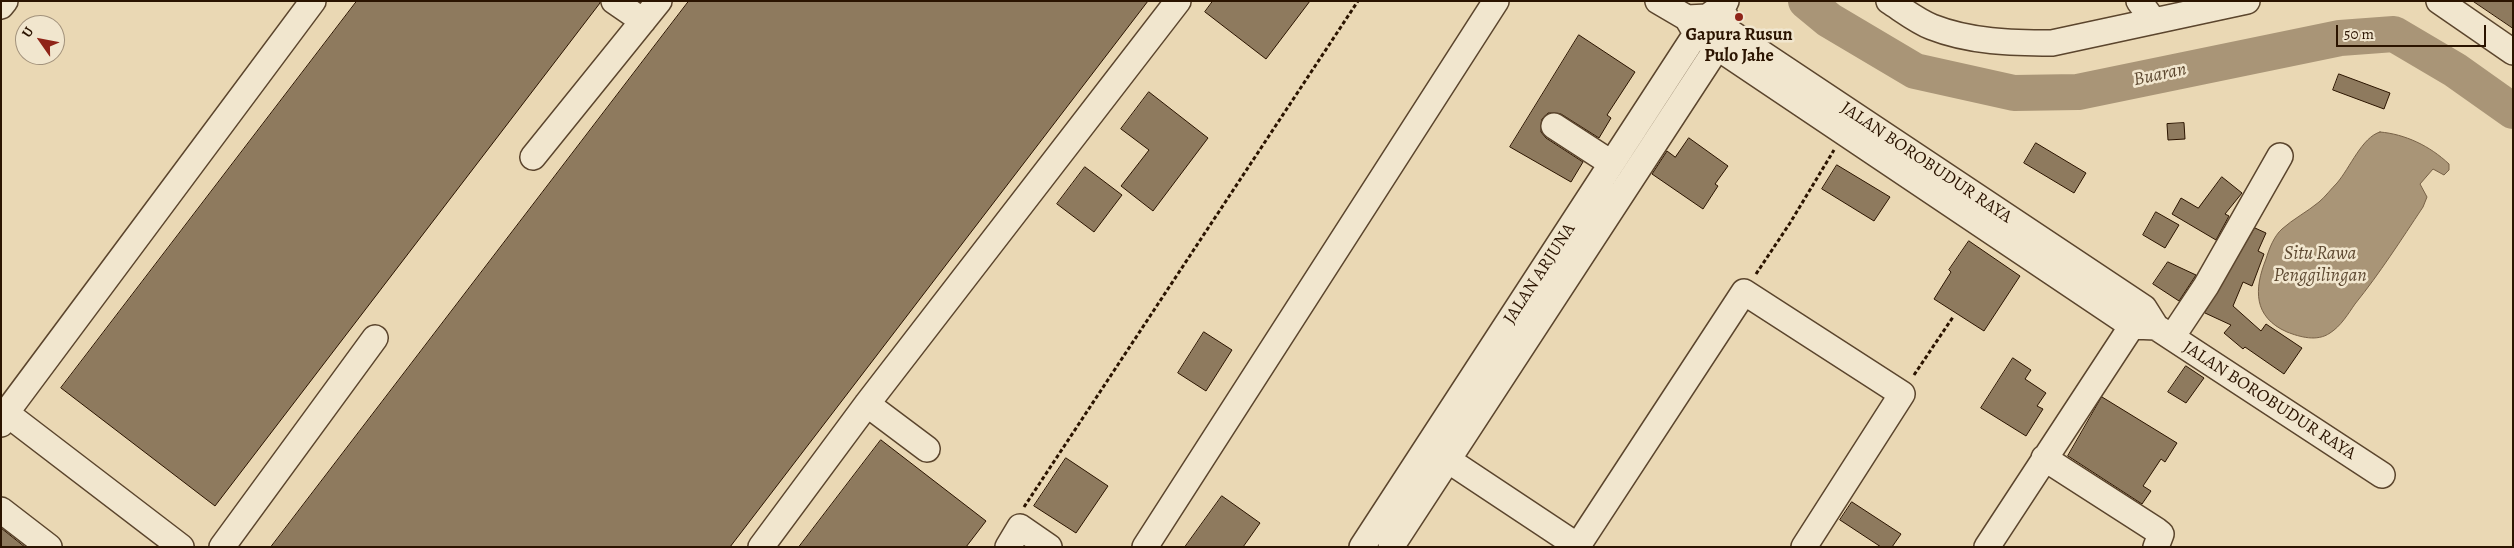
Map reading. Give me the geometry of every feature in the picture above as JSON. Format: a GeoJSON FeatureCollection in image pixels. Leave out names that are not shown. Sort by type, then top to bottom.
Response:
{"type":"FeatureCollection","features":[{"type":"Feature","properties":{"kind":"street"},"geometry":{"type":"LineString","coordinates":[[1,6],[4,1]]}},
{"type":"Feature","properties":{"kind":"street"},"geometry":{"type":"LineString","coordinates":[[181,547],[4,418],[313,1]]}},
{"type":"Feature","properties":{"kind":"street"},"geometry":{"type":"LineString","coordinates":[[614,1],[643,21]]}},
{"type":"Feature","properties":{"kind":"street"},"geometry":{"type":"LineString","coordinates":[[532,157],[659,1]]}},
{"type":"Feature","properties":{"kind":"street"},"geometry":{"type":"LineString","coordinates":[[761,547],[867,404],[1178,1]]}},
{"type":"Feature","properties":{"kind":"street"},"geometry":{"type":"LineString","coordinates":[[1145,547],[1496,1]]}},
{"type":"Feature","properties":{"kind":"street","name":"JALAN BOROBUDUR RAYA"},"geometry":{"type":"LineString","coordinates":[[1658,1],[1708,15],[1723,39],[1844,132],[1911,165]]}},
{"type":"Feature","properties":{"kind":"street"},"geometry":{"type":"LineString","coordinates":[[1889,1],[1932,27],[1986,40],[2022,43],[2052,42],[2146,11],[2247,1]]}},
{"type":"Feature","properties":{"kind":"street"},"geometry":{"type":"LineString","coordinates":[[2441,2],[2513,52]]}},
{"type":"Feature","properties":{"kind":"street"},"geometry":{"type":"LineString","coordinates":[[1708,15],[1723,39]]}},
{"type":"Feature","properties":{"kind":"street","name":"JALAN ARJUNA"},"geometry":{"type":"LineString","coordinates":[[1363,547],[1708,15]]}},
{"type":"Feature","properties":{"kind":"street","name":"JALAN BOROBUDUR RAYA"},"geometry":{"type":"LineString","coordinates":[[1723,39],[2037,250],[2382,475]]}},
{"type":"Feature","properties":{"kind":"street","name":"JALAN ARJUNA"},"geometry":{"type":"LineString","coordinates":[[1391,547],[1723,39]]}},
{"type":"Feature","properties":{"kind":"street"},"geometry":{"type":"LineString","coordinates":[[1554,126],[1611,163]]}},
{"type":"Feature","properties":{"kind":"street"},"geometry":{"type":"LineString","coordinates":[[1987,547],[2044,458],[2151,324],[2206,286],[2280,156]]}},
{"type":"Feature","properties":{"kind":"street"},"geometry":{"type":"LineString","coordinates":[[1559,244],[1580,258]]}},
{"type":"Feature","properties":{"kind":"street"},"geometry":{"type":"LineString","coordinates":[[1448,460],[1578,546],[1744,292],[1902,394],[1804,547]]}},
{"type":"Feature","properties":{"kind":"street"},"geometry":{"type":"LineString","coordinates":[[1511,318],[1532,332]]}},
{"type":"Feature","properties":{"kind":"street"},"geometry":{"type":"LineString","coordinates":[[222,547],[375,338]]}},
{"type":"Feature","properties":{"kind":"street"},"geometry":{"type":"LineString","coordinates":[[867,404],[927,449]]}},
{"type":"Feature","properties":{"kind":"street"},"geometry":{"type":"LineString","coordinates":[[1446,417],[1467,431]]}},
{"type":"Feature","properties":{"kind":"street"},"geometry":{"type":"LineString","coordinates":[[2044,458],[2156,530],[2161,534],[2156,547]]}},
{"type":"Feature","properties":{"kind":"street"},"geometry":{"type":"LineString","coordinates":[[1,510],[50,547]]}},
{"type":"Feature","properties":{"kind":"street"},"geometry":{"type":"LineString","coordinates":[[1014,537],[1049,547]]}},
{"type":"Feature","properties":{"kind":"path"},"geometry":{"type":"LineString","coordinates":[[1014,537],[1017,518],[1358,1]]}},
{"type":"Feature","properties":{"kind":"path"},"geometry":{"type":"LineString","coordinates":[[1744,292],[1790,223],[1844,132]]}},
{"type":"Feature","properties":{"kind":"path"},"geometry":{"type":"LineString","coordinates":[[1902,394],[1953,317]]}},
{"type":"Feature","properties":{"kind":"water","name":"Situ Rawa Penggilingan"},"geometry":{"type":"Polygon","coordinates":[[[2380,132],[2399,135],[2425,146],[2449,164],[2449,170],[2444,175],[2433,169],[2420,184],[2427,197],[2423,207],[2382,268],[2338,327],[2325,336],[2314,338],[2287,332],[2276,326],[2268,318],[2262,310],[2259,301],[2259,281],[2272,243],[2282,229],[2324,198],[2342,177],[2362,146],[2380,132]]]}},
{"type":"Feature","properties":{"kind":"building"},"geometry":{"type":"Polygon","coordinates":[[[357,1],[600,1],[600,3],[215,506],[61,388],[357,1]]]}},
{"type":"Feature","properties":{"kind":"building"},"geometry":{"type":"Polygon","coordinates":[[[689,1],[1148,1],[730,547],[271,547],[689,1]]]}},
{"type":"Feature","properties":{"kind":"building"},"geometry":{"type":"Polygon","coordinates":[[[1213,1],[1310,1],[1266,59],[1205,12],[1213,1]]]}},
{"type":"Feature","properties":{"kind":"building"},"geometry":{"type":"Polygon","coordinates":[[[2473,1],[2513,1],[2513,28],[2473,1]]]}},
{"type":"Feature","properties":{"kind":"building"},"geometry":{"type":"Polygon","coordinates":[[[1579,35],[1635,72],[1607,115],[1611,118],[1599,138],[1561,114],[1548,113],[1542,119],[1541,132],[1546,138],[1583,162],[1571,182],[1510,147],[1579,35]]]}},
{"type":"Feature","properties":{"kind":"building"},"geometry":{"type":"Polygon","coordinates":[[[2339,74],[2390,93],[2384,109],[2333,90],[2339,74]]]}},
{"type":"Feature","properties":{"kind":"building"},"geometry":{"type":"Polygon","coordinates":[[[1149,92],[1208,138],[1153,211],[1121,186],[1149,150],[1121,129],[1149,92]]]}},
{"type":"Feature","properties":{"kind":"building"},"geometry":{"type":"Polygon","coordinates":[[[2184,123],[2185,139],[2168,140],[2167,124],[2184,123]]]}},
{"type":"Feature","properties":{"kind":"building"},"geometry":{"type":"Polygon","coordinates":[[[1689,138],[1728,166],[1715,184],[1718,186],[1703,209],[1652,174],[1667,151],[1675,157],[1689,138]]]}},
{"type":"Feature","properties":{"kind":"building"},"geometry":{"type":"Polygon","coordinates":[[[2036,143],[2086,173],[2074,193],[2024,163],[2036,143]]]}},
{"type":"Feature","properties":{"kind":"building"},"geometry":{"type":"Polygon","coordinates":[[[1837,165],[1890,197],[1874,221],[1822,189],[1837,165]]]}},
{"type":"Feature","properties":{"kind":"building"},"geometry":{"type":"Polygon","coordinates":[[[1085,167],[1122,195],[1094,232],[1057,204],[1085,167]]]}},
{"type":"Feature","properties":{"kind":"building"},"geometry":{"type":"Polygon","coordinates":[[[2222,177],[2242,193],[2225,214],[2229,216],[2216,240],[2172,214],[2181,198],[2198,208],[2222,177]]]}},
{"type":"Feature","properties":{"kind":"building"},"geometry":{"type":"Polygon","coordinates":[[[2156,212],[2179,225],[2165,248],[2143,235],[2156,212]]]}},
{"type":"Feature","properties":{"kind":"building"},"geometry":{"type":"Polygon","coordinates":[[[2255,228],[2266,233],[2258,251],[2264,254],[2252,286],[2243,282],[2233,306],[2261,331],[2266,324],[2302,348],[2284,374],[2245,347],[2243,349],[2224,333],[2231,325],[2205,313],[2255,228]]]}},
{"type":"Feature","properties":{"kind":"building"},"geometry":{"type":"Polygon","coordinates":[[[1969,241],[2020,276],[1984,331],[1934,299],[1951,272],[1949,270],[1969,241]]]}},
{"type":"Feature","properties":{"kind":"building"},"geometry":{"type":"Polygon","coordinates":[[[2168,262],[2196,275],[2179,301],[2153,284],[2168,262]]]}},
{"type":"Feature","properties":{"kind":"building"},"geometry":{"type":"Polygon","coordinates":[[[1204,332],[1232,350],[1206,391],[1178,373],[1204,332]]]}},
{"type":"Feature","properties":{"kind":"building"},"geometry":{"type":"Polygon","coordinates":[[[2013,358],[2031,370],[2025,379],[2046,393],[2037,406],[2043,409],[2026,436],[1981,408],[2013,358]]]}},
{"type":"Feature","properties":{"kind":"building"},"geometry":{"type":"Polygon","coordinates":[[[2186,366],[2204,378],[2186,403],[2168,392],[2186,366]]]}},
{"type":"Feature","properties":{"kind":"building"},"geometry":{"type":"Polygon","coordinates":[[[2102,397],[2177,443],[2165,462],[2161,459],[2143,486],[2151,491],[2142,504],[2068,456],[2102,397]]]}},
{"type":"Feature","properties":{"kind":"building"},"geometry":{"type":"Polygon","coordinates":[[[881,440],[986,521],[966,547],[799,547],[881,440]]]}},
{"type":"Feature","properties":{"kind":"building"},"geometry":{"type":"Polygon","coordinates":[[[1066,458],[1108,486],[1076,533],[1034,506],[1066,458]]]}},
{"type":"Feature","properties":{"kind":"building"},"geometry":{"type":"Polygon","coordinates":[[[1222,496],[1260,523],[1243,547],[1185,547],[1222,496]]]}},
{"type":"Feature","properties":{"kind":"building"},"geometry":{"type":"Polygon","coordinates":[[[1852,502],[1901,534],[1892,547],[1881,547],[1840,520],[1852,502]]]}},
{"type":"Feature","properties":{"kind":"building"},"geometry":{"type":"Polygon","coordinates":[[[1,528],[25,547],[1,547],[1,528]]]}},
{"type":"Feature","properties":{"kind":"waterway","name":"Buaran"},"geometry":{"type":"LineString","coordinates":[[1806,1],[1829,20],[1915,71],[2014,93],[2078,92],[2340,38],[2394,34],[2455,70],[2513,111]]}},
{"type":"Feature","properties":{"kind":"place","name":"Gapura Rusun Pulo Jahe"},"geometry":{"type":"Point","coordinates":[1739,17]}}]}
